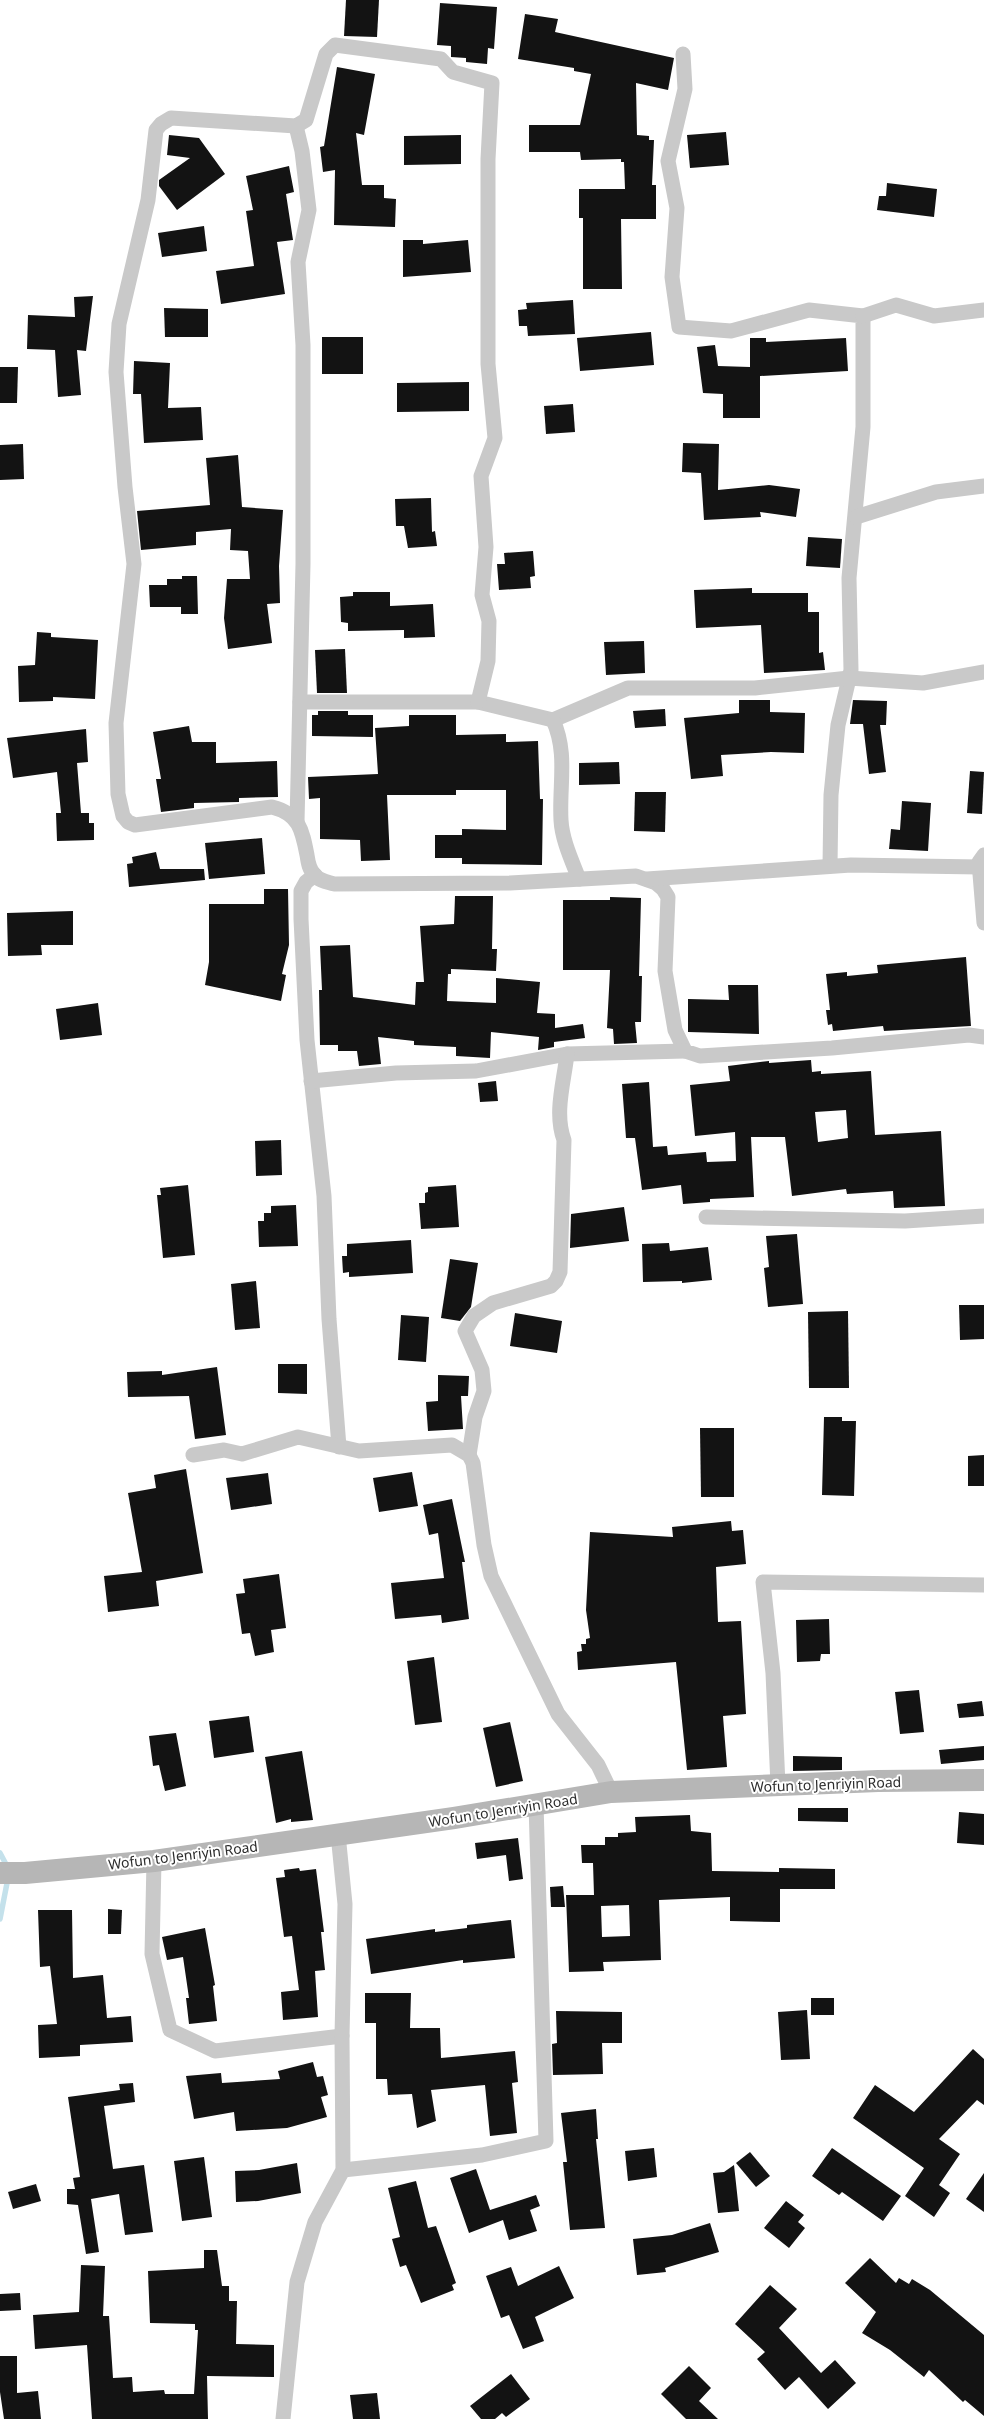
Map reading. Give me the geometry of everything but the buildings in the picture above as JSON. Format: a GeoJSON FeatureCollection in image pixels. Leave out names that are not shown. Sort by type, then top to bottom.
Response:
{"type":"FeatureCollection","features":[{"type":"Feature","properties":{"kind":"street"},"geometry":{"type":"LineString","coordinates":[[297,822],[292,815],[285,810],[272,808],[135,825],[128,822],[123,816],[118,794],[116,724],[134,564],[125,487],[116,372],[119,324],[148,200],[156,130],[161,124],[171,118],[296,126],[306,120],[326,54],[335,45],[441,59],[453,72],[492,83],[488,167],[488,364],[495,438],[481,476],[486,547],[482,595],[489,621],[488,661],[478,702]]}},
{"type":"Feature","properties":{"kind":"street"},"geometry":{"type":"LineString","coordinates":[[683,54],[685,89],[668,161],[677,208],[672,277],[679,328],[731,331],[809,310],[863,316],[896,305],[934,316],[984,310]]}},
{"type":"Feature","properties":{"kind":"street"},"geometry":{"type":"LineString","coordinates":[[296,126],[302,151],[309,210],[298,262],[303,345],[303,564],[297,822],[309,866],[315,875],[334,884],[510,883],[636,876],[647,879],[663,889],[668,897],[665,971],[675,1030],[686,1051]]}},
{"type":"Feature","properties":{"kind":"street"},"geometry":{"type":"LineString","coordinates":[[830,866],[831,794],[838,725],[851,670],[849,578],[856,517],[863,427],[863,316]]}},
{"type":"Feature","properties":{"kind":"street"},"geometry":{"type":"LineString","coordinates":[[856,517],[936,492],[984,486]]}},
{"type":"Feature","properties":{"kind":"street"},"geometry":{"type":"LineString","coordinates":[[300,702],[478,702],[553,720],[628,688],[755,688],[849,678],[923,683],[984,672]]}},
{"type":"Feature","properties":{"kind":"street"},"geometry":{"type":"LineString","coordinates":[[553,720],[560,735],[562,753],[561,820],[579,879]]}},
{"type":"Feature","properties":{"kind":"street"},"geometry":{"type":"LineString","coordinates":[[647,879],[830,866],[982,861],[984,923]]}},
{"type":"Feature","properties":{"kind":"street"},"geometry":{"type":"LineString","coordinates":[[315,875],[306,882],[301,892],[307,1040],[324,1196],[329,1319],[339,1447]]}},
{"type":"Feature","properties":{"kind":"street"},"geometry":{"type":"LineString","coordinates":[[311,1081],[396,1073],[476,1070],[567,1054],[686,1051],[700,1056],[832,1048],[968,1035],[984,1037]]}},
{"type":"Feature","properties":{"kind":"street"},"geometry":{"type":"LineString","coordinates":[[469,1455],[476,1417],[484,1391],[482,1370],[465,1331],[474,1316],[493,1303],[508,1300],[520,1294],[531,1294],[551,1286],[556,1281],[560,1272],[564,1140],[559,1126],[559,1115],[567,1054]]}},
{"type":"Feature","properties":{"kind":"street"},"geometry":{"type":"LineString","coordinates":[[706,1217],[905,1221],[984,1216]]}},
{"type":"Feature","properties":{"kind":"street"},"geometry":{"type":"LineString","coordinates":[[193,1455],[224,1450],[242,1454],[298,1437],[359,1451],[452,1446],[469,1455],[473,1463],[484,1545],[491,1576],[558,1714],[598,1765],[611,1792]]}},
{"type":"Feature","properties":{"kind":"street"},"geometry":{"type":"LineString","coordinates":[[778,1785],[773,1674],[763,1582],[984,1585]]}},
{"type":"Feature","properties":{"kind":"street","name":"Wofun to Jenriyin Road"},"geometry":{"type":"LineString","coordinates":[[0,1872],[25,1873],[154,1861],[611,1792],[878,1781],[984,1780]]}},
{"type":"Feature","properties":{"kind":"street"},"geometry":{"type":"LineString","coordinates":[[343,2170],[482,2154],[546,2142],[536,1804]]}},
{"type":"Feature","properties":{"kind":"street"},"geometry":{"type":"LineString","coordinates":[[283,2419],[297,2282],[315,2222],[343,2170],[342,2036],[345,1904],[338,1834]]}},
{"type":"Feature","properties":{"kind":"street"},"geometry":{"type":"LineString","coordinates":[[154,1861],[152,1954],[170,2030],[215,2051],[342,2036]]}},
{"type":"Feature","properties":{"kind":"waterway"},"geometry":{"type":"LineString","coordinates":[[0,1853],[8,1868]]}},
{"type":"Feature","properties":{"kind":"waterway"},"geometry":{"type":"LineString","coordinates":[[0,1919],[8,1878]]}}]}
